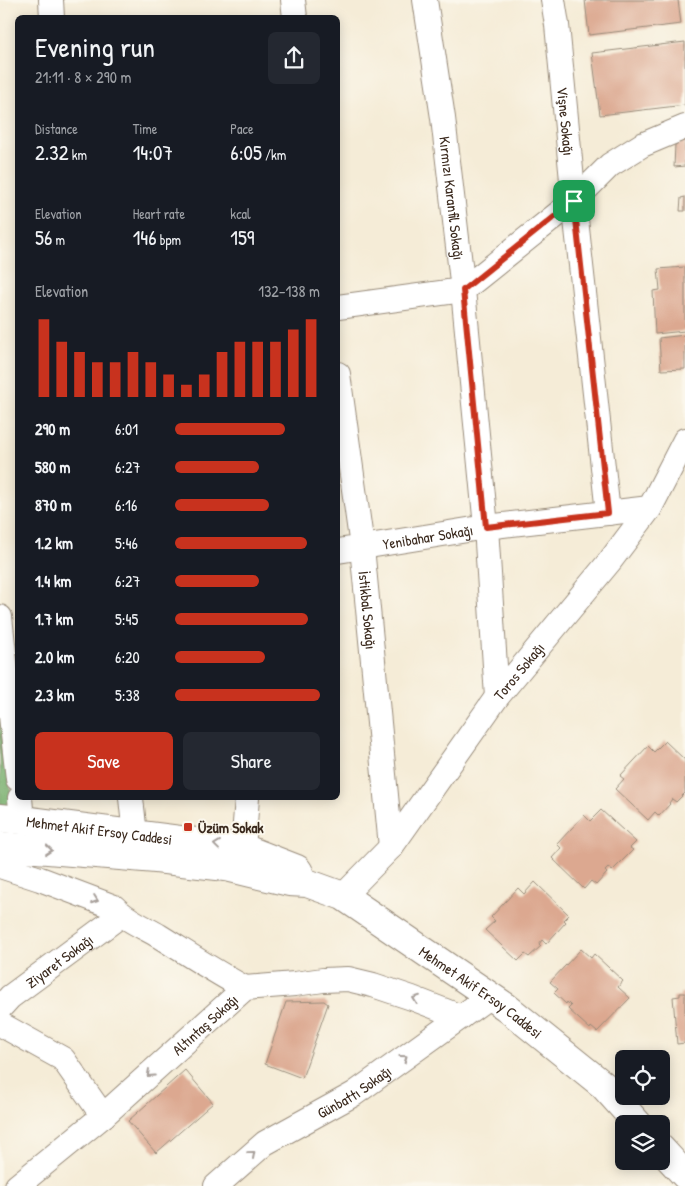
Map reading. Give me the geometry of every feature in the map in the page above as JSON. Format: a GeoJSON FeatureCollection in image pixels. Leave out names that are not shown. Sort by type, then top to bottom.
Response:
{"type":"FeatureCollection","features":[{"type":"Feature","properties":{"kind":"main road","name":"Mehmet Akif Ersoy Caddesi"},"geometry":{"type":"LineString","coordinates":[[14,812],[134,835],[243,848],[297,869],[307,883]]}},
{"type":"Feature","properties":{"kind":"main road","name":"Mehmet Akif Ersoy Caddesi"},"geometry":{"type":"LineString","coordinates":[[0,846],[156,859],[226,868],[289,882],[307,883],[343,896],[506,1006],[604,1085],[630,1115]]}},
{"type":"Feature","properties":{"kind":"main road"},"geometry":{"type":"LineString","coordinates":[[670,1159],[685,1175]]}},
{"type":"Feature","properties":{"kind":"street"},"geometry":{"type":"LineString","coordinates":[[51,0],[52,15]]}},
{"type":"Feature","properties":{"kind":"street"},"geometry":{"type":"LineString","coordinates":[[293,0],[295,15]]}},
{"type":"Feature","properties":{"kind":"street","name":"Kırmızı Karanfil Sokağı"},"geometry":{"type":"LineString","coordinates":[[424,0],[443,118],[463,290],[486,527],[497,697]]}},
{"type":"Feature","properties":{"kind":"street","name":"Vişne Sokağı"},"geometry":{"type":"LineString","coordinates":[[552,0],[557,25],[608,513]]}},
{"type":"Feature","properties":{"kind":"street"},"geometry":{"type":"LineString","coordinates":[[340,307],[463,290],[574,201],[610,165],[642,145],[685,127]]}},
{"type":"Feature","properties":{"kind":"street","name":"İstikbal Sokağı"},"geometry":{"type":"LineString","coordinates":[[340,388],[362,547],[391,847]]}},
{"type":"Feature","properties":{"kind":"street","name":"Toros Sokağı"},"geometry":{"type":"LineString","coordinates":[[343,896],[391,847],[497,697],[610,561],[650,508],[685,440]]}},
{"type":"Feature","properties":{"kind":"street","name":"Yenibahar Sokağı"},"geometry":{"type":"LineString","coordinates":[[340,551],[486,527],[650,508]]}},
{"type":"Feature","properties":{"kind":"street"},"geometry":{"type":"LineString","coordinates":[[0,617],[15,752]]}},
{"type":"Feature","properties":{"kind":"street"},"geometry":{"type":"LineString","coordinates":[[131,800],[134,835]]}},
{"type":"Feature","properties":{"kind":"street"},"geometry":{"type":"LineString","coordinates":[[243,848],[248,800]]}},
{"type":"Feature","properties":{"kind":"street"},"geometry":{"type":"LineString","coordinates":[[0,866],[114,907],[121,915],[246,988]]}},
{"type":"Feature","properties":{"kind":"street","name":"Ziyaret Sokağı"},"geometry":{"type":"LineString","coordinates":[[0,1008],[10,997],[121,915]]}},
{"type":"Feature","properties":{"kind":"street","name":"Altıntaş Sokağı"},"geometry":{"type":"LineString","coordinates":[[17,1186],[103,1116],[246,988],[348,979],[412,998],[461,1017]]}},
{"type":"Feature","properties":{"kind":"street","name":"Günbattı Sokağı"},"geometry":{"type":"LineString","coordinates":[[216,1186],[265,1143],[354,1094],[490,996]]}},
{"type":"Feature","properties":{"kind":"street"},"geometry":{"type":"LineString","coordinates":[[0,1024],[63,1059],[103,1116]]}},
{"type":"Feature","properties":{"kind":"green space"},"geometry":{"type":"Polygon","coordinates":[[[0,708],[13,806],[0,805],[0,708]]]}},
{"type":"Feature","properties":{"kind":"building"},"geometry":{"type":"Polygon","coordinates":[[[585,0],[678,0],[681,24],[589,35],[585,0]]]}},
{"type":"Feature","properties":{"kind":"building"},"geometry":{"type":"Polygon","coordinates":[[[685,42],[685,105],[600,115],[592,53],[685,42]]]}},
{"type":"Feature","properties":{"kind":"building"},"geometry":{"type":"Polygon","coordinates":[[[685,139],[685,166],[674,167],[675,145],[685,139]]]}},
{"type":"Feature","properties":{"kind":"building"},"geometry":{"type":"Polygon","coordinates":[[[685,197],[685,211],[680,211],[681,198],[685,197]]]}},
{"type":"Feature","properties":{"kind":"building"},"geometry":{"type":"Polygon","coordinates":[[[685,267],[685,331],[655,334],[653,291],[660,290],[658,269],[685,267]]]}},
{"type":"Feature","properties":{"kind":"building"},"geometry":{"type":"Polygon","coordinates":[[[685,335],[685,369],[661,370],[659,338],[685,335]]]}},
{"type":"Feature","properties":{"kind":"building"},"geometry":{"type":"Polygon","coordinates":[[[665,741],[685,760],[685,793],[676,802],[672,799],[659,816],[655,812],[648,820],[615,789],[624,779],[620,776],[648,746],[654,752],[665,741]]]}},
{"type":"Feature","properties":{"kind":"building"},"geometry":{"type":"Polygon","coordinates":[[[601,810],[636,842],[630,848],[633,850],[612,871],[609,867],[605,871],[607,873],[596,885],[591,881],[584,889],[552,858],[561,848],[557,844],[584,815],[590,821],[601,810]]]}},
{"type":"Feature","properties":{"kind":"building"},"geometry":{"type":"Polygon","coordinates":[[[535,882],[569,915],[564,920],[566,922],[546,944],[542,940],[539,944],[541,946],[529,957],[525,954],[518,961],[485,930],[495,921],[491,917],[518,888],[524,894],[535,882]]]}},
{"type":"Feature","properties":{"kind":"building"},"geometry":{"type":"Polygon","coordinates":[[[581,949],[591,958],[594,954],[623,981],[618,987],[630,998],[597,1032],[591,1027],[590,1029],[568,1009],[571,1006],[554,993],[558,989],[550,982],[581,949]]]}},
{"type":"Feature","properties":{"kind":"building"},"geometry":{"type":"Polygon","coordinates":[[[680,993],[685,993],[685,1043],[677,1044],[673,997],[680,996],[680,993]]]}},
{"type":"Feature","properties":{"kind":"building"},"geometry":{"type":"Polygon","coordinates":[[[324,1001],[328,1004],[302,1078],[265,1064],[286,1002],[324,1001]]]}},
{"type":"Feature","properties":{"kind":"building"},"geometry":{"type":"Polygon","coordinates":[[[185,1070],[213,1103],[156,1153],[128,1121],[185,1070]]]}},
{"type":"Feature","properties":{"kind":"place","name":"Üzüm Sokak"},"geometry":{"type":"Point","coordinates":[188,827]}},
{"type":"Feature","properties":{"kind":"route"},"geometry":{"type":"LineString","coordinates":[[574,201],[608,513],[486,527],[463,290],[574,201]]}}]}
